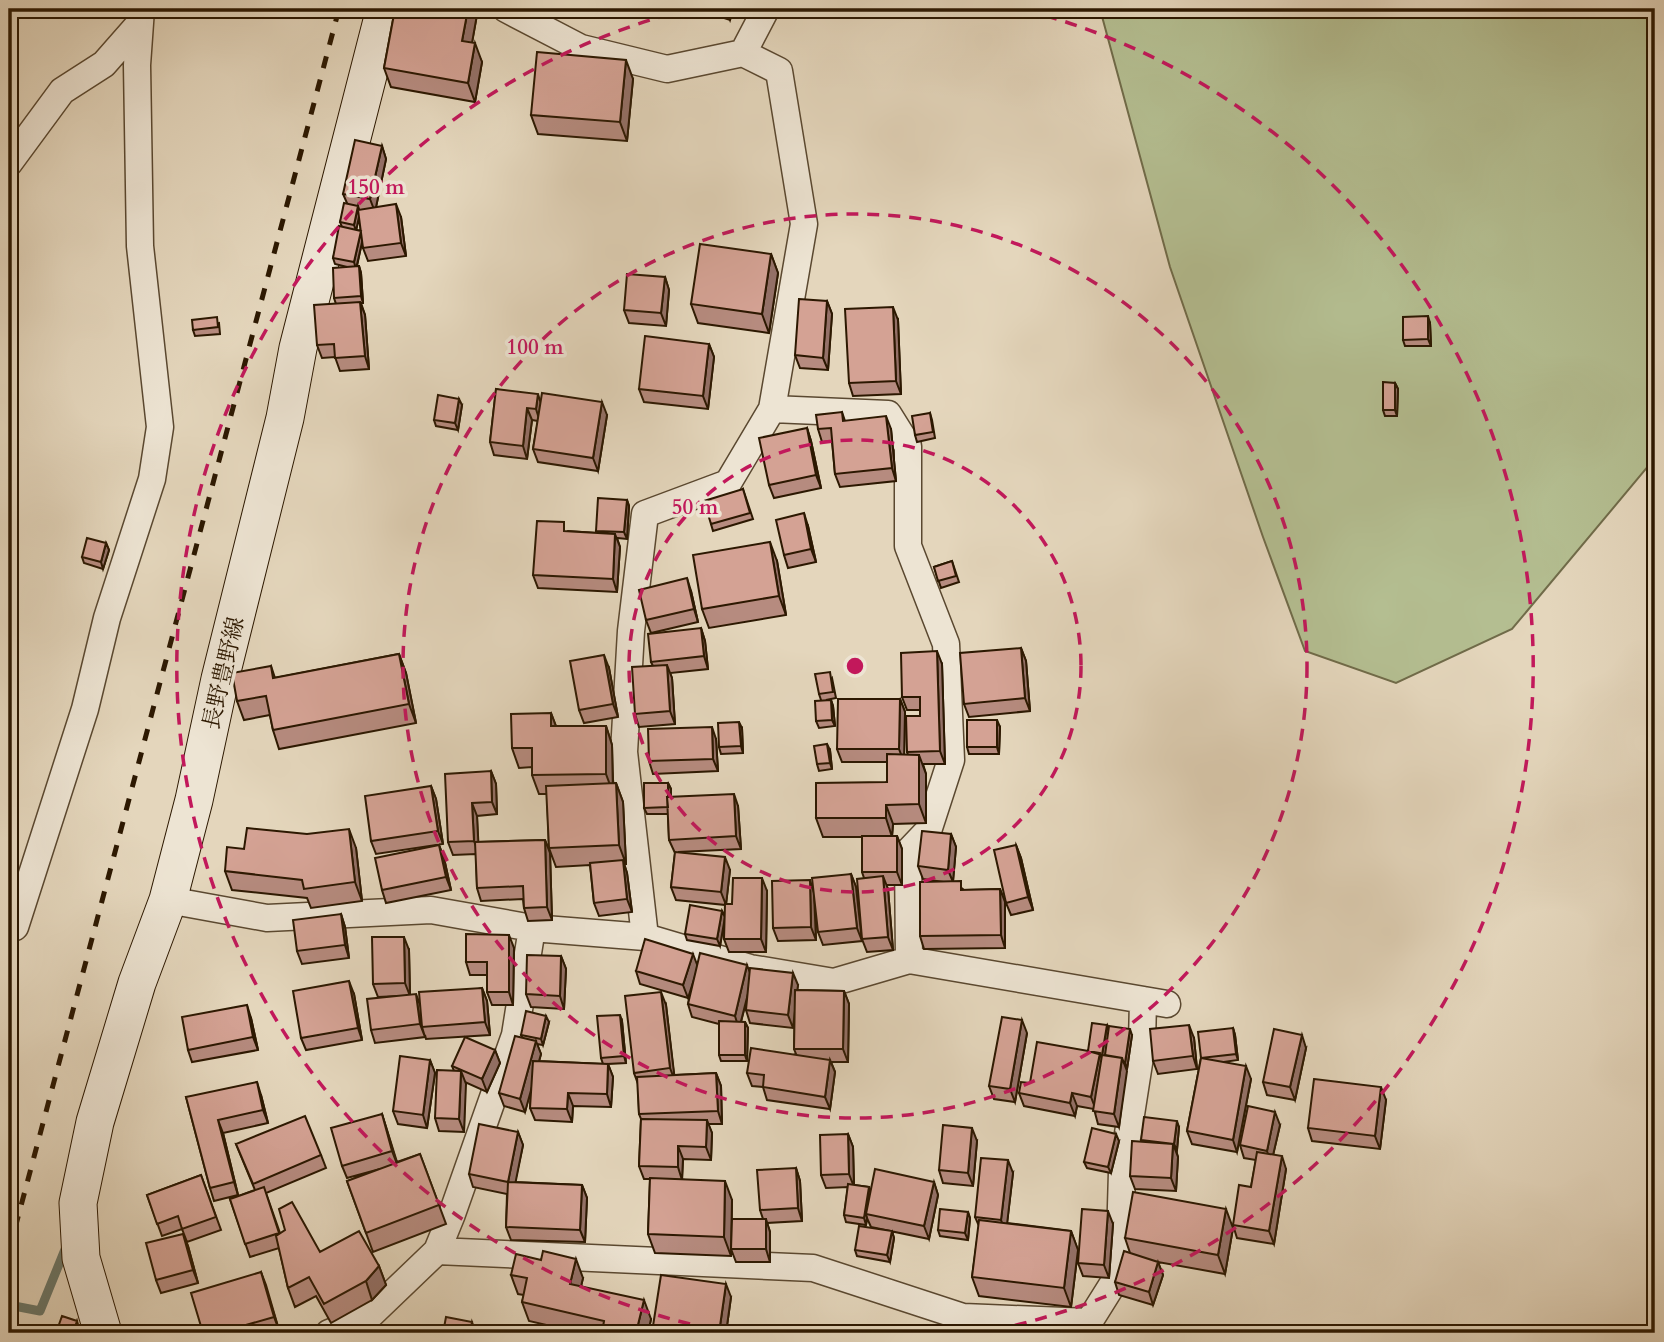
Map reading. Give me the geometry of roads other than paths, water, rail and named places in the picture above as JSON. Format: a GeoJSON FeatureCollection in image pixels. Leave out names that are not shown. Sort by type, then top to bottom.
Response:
{"type":"FeatureCollection","features":[{"type":"Feature","properties":{"kind":"main road","name":"長野豊野線"},"geometry":{"type":"LineString","coordinates":[[103,1333],[81,1258],[78,1203],[95,1122],[137,983],[168,900],[285,418],[298,348],[385,9]]}},
{"type":"Feature","properties":{"kind":"street"},"geometry":{"type":"LineString","coordinates":[[506,9],[581,48],[667,69],[743,53],[779,71],[804,224],[772,410],[728,483],[645,514],[631,631],[624,752],[645,937]]}},
{"type":"Feature","properties":{"kind":"street"},"geometry":{"type":"LineString","coordinates":[[743,53],[766,9]]}},
{"type":"Feature","properties":{"kind":"street"},"geometry":{"type":"LineString","coordinates":[[9,163],[62,91],[104,64],[141,16]]}},
{"type":"Feature","properties":{"kind":"street"},"geometry":{"type":"LineString","coordinates":[[9,925],[15,926],[85,709],[107,618],[152,479],[160,427],[140,246],[138,77],[141,16]]}},
{"type":"Feature","properties":{"kind":"street"},"geometry":{"type":"LineString","coordinates":[[772,410],[888,414],[908,446],[908,546],[946,644],[951,760],[928,831],[908,852],[909,960]]}},
{"type":"Feature","properties":{"kind":"street"},"geometry":{"type":"LineString","coordinates":[[168,900],[267,918],[431,910],[532,928],[645,937],[750,968],[834,982],[909,960],[1155,1002],[1142,1044],[1122,1172],[1119,1274],[1089,1322],[962,1325],[813,1268],[437,1251]]}},
{"type":"Feature","properties":{"kind":"street"},"geometry":{"type":"LineString","coordinates":[[329,1333],[368,1318],[437,1251],[515,1035],[532,928]]}},
{"type":"Feature","properties":{"kind":"waterway"},"geometry":{"type":"LineString","coordinates":[[9,1305],[40,1311],[66,1247]]}},
{"type":"Feature","properties":{"kind":"railway"},"geometry":{"type":"LineString","coordinates":[[9,1251],[339,9]]}}]}
